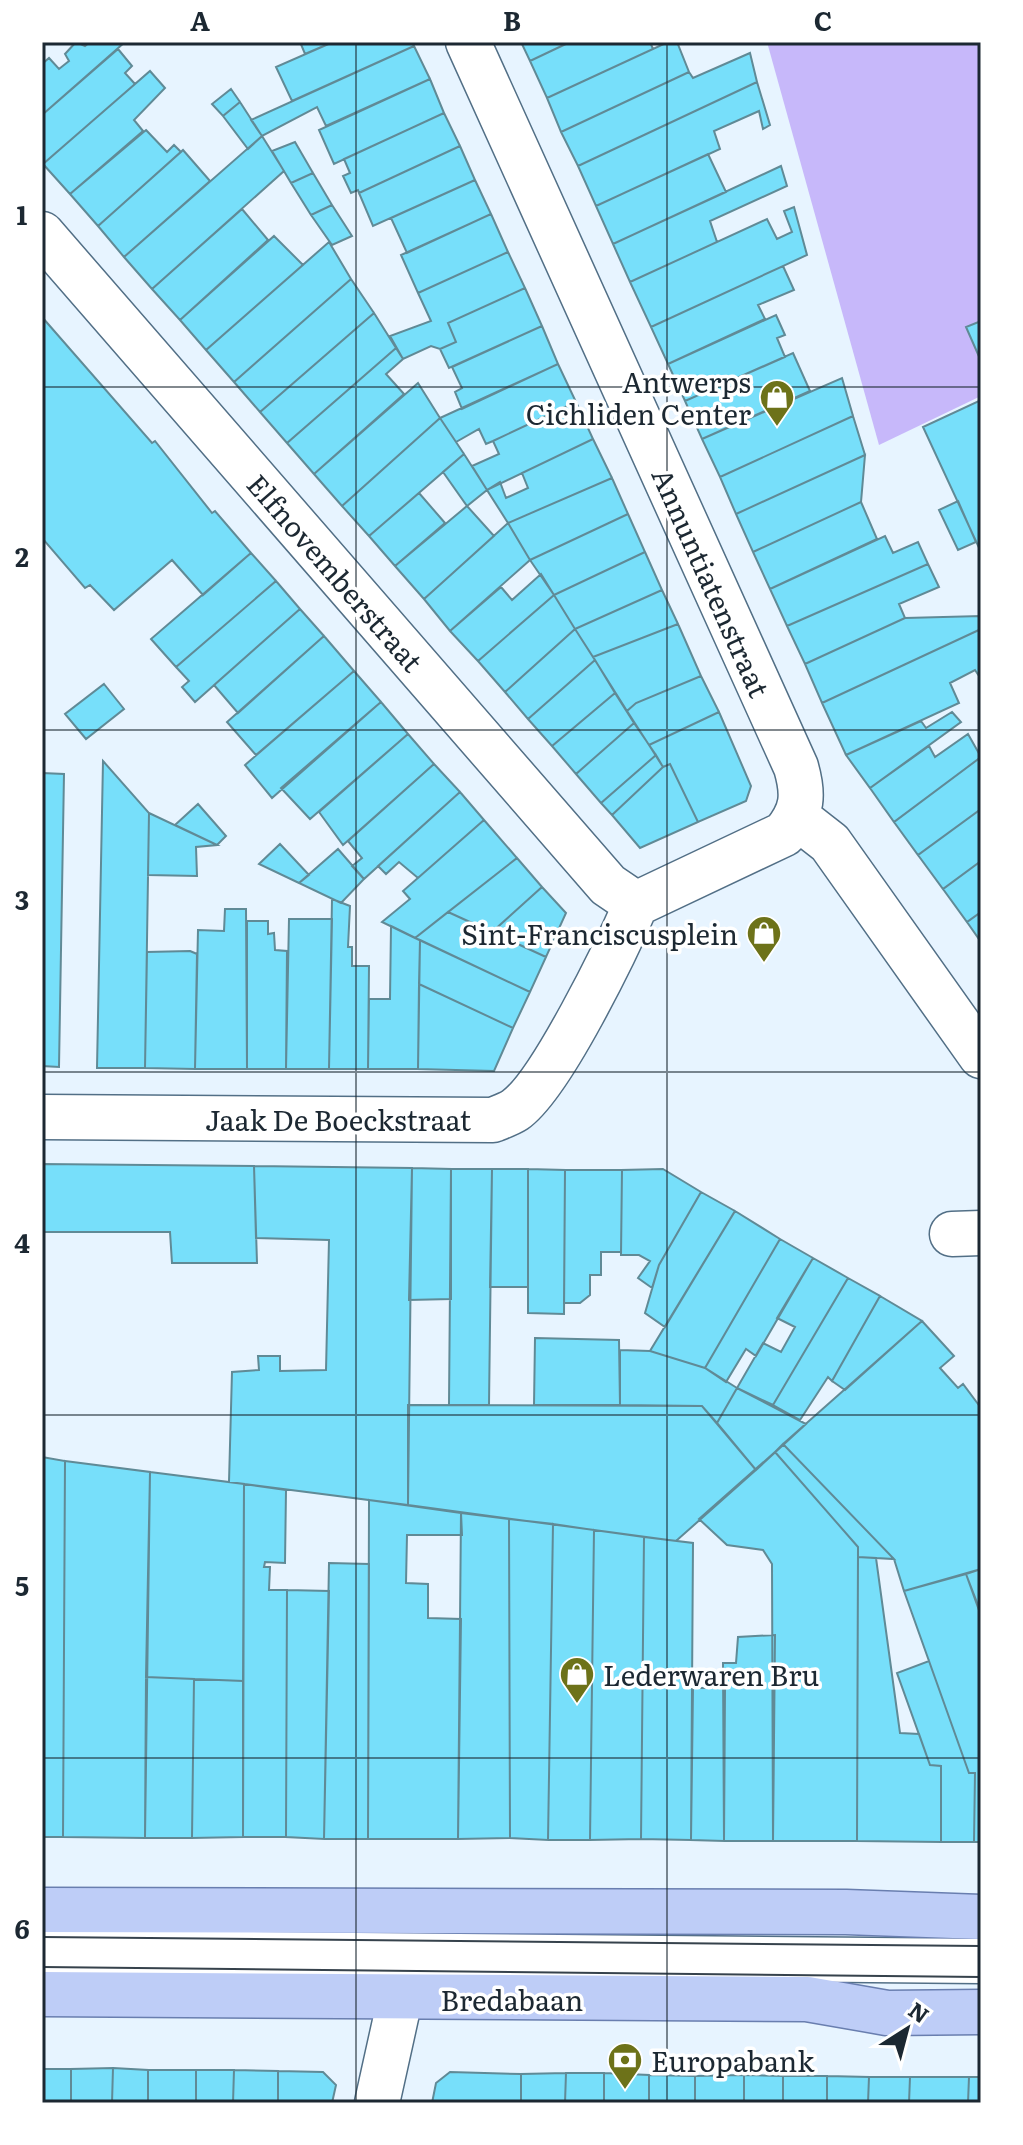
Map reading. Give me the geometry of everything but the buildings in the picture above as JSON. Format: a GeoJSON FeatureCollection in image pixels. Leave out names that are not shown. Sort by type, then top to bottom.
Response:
{"type":"FeatureCollection","features":[{"type":"Feature","properties":{"kind":"main road"},"geometry":{"type":"LineString","coordinates":[[42,1910],[846,1912],[981,1917]]}},
{"type":"Feature","properties":{"kind":"main road","name":"Bredabaan"},"geometry":{"type":"LineString","coordinates":[[42,1994],[400,1999],[807,1999],[887,2013],[981,2012]]}},
{"type":"Feature","properties":{"kind":"street","name":"Annuntiatenstraat"},"geometry":{"type":"LineString","coordinates":[[468,42],[796,767],[803,793],[798,818]]}},
{"type":"Feature","properties":{"kind":"street","name":"Elfnovemberstraat"},"geometry":{"type":"LineString","coordinates":[[42,234],[608,885],[636,904]]}},
{"type":"Feature","properties":{"kind":"street"},"geometry":{"type":"LineString","coordinates":[[636,904],[784,834],[798,818],[830,843],[981,1056]]}},
{"type":"Feature","properties":{"kind":"street","name":"Jaak De Boeckstraat"},"geometry":{"type":"LineString","coordinates":[[42,1117],[493,1120],[516,1110],[541,1082],[617,949],[636,904]]}},
{"type":"Feature","properties":{"kind":"street","name":"Bredabaan"},"geometry":{"type":"LineString","coordinates":[[42,1952],[981,1961]]}},
{"type":"Feature","properties":{"kind":"street"},"geometry":{"type":"LineString","coordinates":[[377,2103],[400,1999]]}},
{"type":"Feature","properties":{"kind":"shaded area"},"geometry":{"type":"Polygon","coordinates":[[[767,42],[981,42],[981,396],[879,445],[767,42]]]}},
{"type":"Feature","properties":{"kind":"tram line"},"geometry":{"type":"LineString","coordinates":[[42,1937],[981,1946]]}},
{"type":"Feature","properties":{"kind":"tram line"},"geometry":{"type":"LineString","coordinates":[[42,1967],[981,1977]]}},
{"type":"Feature","properties":{"kind":"place","name":"Antwerps Cichliden Center"},"geometry":{"type":"Point","coordinates":[777,428]}},
{"type":"Feature","properties":{"kind":"place","name":"Sint-Franciscusplein"},"geometry":{"type":"Point","coordinates":[764,964]}},
{"type":"Feature","properties":{"kind":"place","name":"Lederwaren Bru"},"geometry":{"type":"Point","coordinates":[577,1705]}},
{"type":"Feature","properties":{"kind":"place","name":"Europabank"},"geometry":{"type":"Point","coordinates":[625,2091]}}]}
